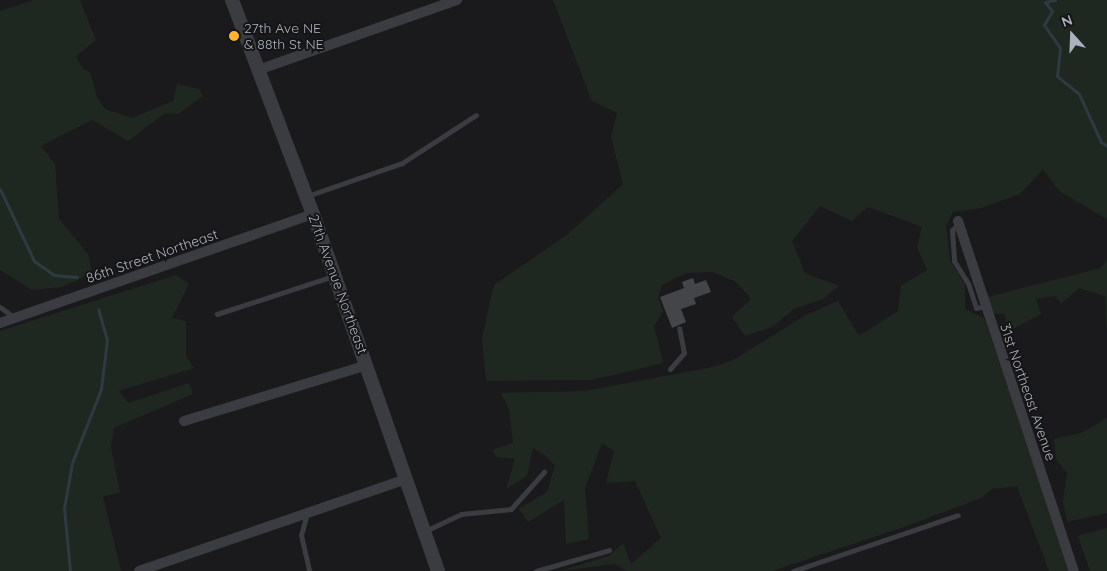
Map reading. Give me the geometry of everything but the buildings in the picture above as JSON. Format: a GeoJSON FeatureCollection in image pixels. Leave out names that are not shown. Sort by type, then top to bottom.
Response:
{"type":"FeatureCollection","features":[{"type":"Feature","properties":{"kind":"street","name":"27th Avenue Northeast"},"geometry":{"type":"LineString","coordinates":[[232,0],[313,214],[438,571]]}},
{"type":"Feature","properties":{"kind":"street"},"geometry":{"type":"LineString","coordinates":[[431,9],[439,0]]}},
{"type":"Feature","properties":{"kind":"street"},"geometry":{"type":"LineString","coordinates":[[258,70],[457,0]]}},
{"type":"Feature","properties":{"kind":"street","name":"86th Street Northeast"},"geometry":{"type":"LineString","coordinates":[[0,323],[313,214]]}},
{"type":"Feature","properties":{"kind":"street","name":"31st Northeast Avenue"},"geometry":{"type":"LineString","coordinates":[[958,222],[984,306],[1074,571]]}},
{"type":"Feature","properties":{"kind":"street"},"geometry":{"type":"LineString","coordinates":[[184,421],[367,365]]}},
{"type":"Feature","properties":{"kind":"street"},"geometry":{"type":"LineString","coordinates":[[139,571],[406,479]]}},
{"type":"Feature","properties":{"kind":"lane"},"geometry":{"type":"LineString","coordinates":[[306,196],[402,163],[476,115]]}},
{"type":"Feature","properties":{"kind":"lane"},"geometry":{"type":"LineString","coordinates":[[958,222],[952,230],[954,261],[968,283],[976,308],[984,306]]}},
{"type":"Feature","properties":{"kind":"lane"},"geometry":{"type":"LineString","coordinates":[[217,314],[335,275]]}},
{"type":"Feature","properties":{"kind":"lane"},"geometry":{"type":"LineString","coordinates":[[0,307],[15,318]]}},
{"type":"Feature","properties":{"kind":"lane"},"geometry":{"type":"LineString","coordinates":[[670,369],[684,353],[679,328]]}},
{"type":"Feature","properties":{"kind":"lane"},"geometry":{"type":"LineString","coordinates":[[424,531],[461,514],[511,509],[544,472]]}},
{"type":"Feature","properties":{"kind":"lane"},"geometry":{"type":"LineString","coordinates":[[307,513],[301,535],[309,571]]}},
{"type":"Feature","properties":{"kind":"lane"},"geometry":{"type":"LineString","coordinates":[[793,571],[958,514]]}},
{"type":"Feature","properties":{"kind":"lane"},"geometry":{"type":"LineString","coordinates":[[536,571],[609,550]]}},
{"type":"Feature","properties":{"kind":"shaded area"},"geometry":{"type":"Polygon","coordinates":[[[34,0],[80,0],[96,40],[76,56],[83,69],[90,72],[97,97],[105,109],[132,118],[173,101],[177,84],[199,89],[203,96],[178,114],[165,113],[128,141],[92,120],[41,146],[55,164],[59,219],[88,254],[92,273],[62,287],[32,290],[0,270],[0,11],[34,0]]]}},
{"type":"Feature","properties":{"kind":"shaded area"},"geometry":{"type":"Polygon","coordinates":[[[553,0],[1107,0],[1107,219],[1059,191],[1043,169],[1020,194],[981,208],[953,212],[946,226],[950,260],[965,285],[965,309],[984,318],[1070,571],[1049,571],[1017,486],[992,489],[981,498],[904,527],[772,571],[627,571],[615,564],[560,571],[609,556],[623,543],[631,564],[661,538],[635,481],[606,483],[614,451],[602,443],[585,488],[589,539],[566,544],[564,500],[528,522],[519,509],[547,492],[555,466],[546,456],[533,448],[527,476],[506,489],[515,459],[497,457],[492,450],[513,443],[509,409],[501,393],[585,391],[713,367],[732,361],[806,315],[838,301],[859,336],[898,311],[901,286],[927,270],[917,247],[922,227],[868,207],[852,221],[820,206],[792,241],[805,273],[839,286],[823,299],[794,309],[772,327],[745,336],[732,317],[751,299],[736,282],[713,272],[686,273],[662,285],[658,297],[663,312],[654,326],[663,363],[592,380],[486,381],[482,338],[494,285],[568,234],[623,184],[611,137],[617,113],[592,101],[553,0]]]}},
{"type":"Feature","properties":{"kind":"shaded area"},"geometry":{"type":"Polygon","coordinates":[[[1107,259],[1107,334],[1105,296],[1079,288],[1061,304],[1055,296],[1036,299],[1041,314],[1009,331],[1004,314],[991,313],[988,297],[1101,268],[1107,259]]]}},
{"type":"Feature","properties":{"kind":"shaded area"},"geometry":{"type":"Polygon","coordinates":[[[176,275],[189,284],[172,318],[186,321],[186,356],[194,368],[119,391],[128,403],[189,383],[193,394],[114,428],[111,447],[120,493],[103,496],[121,571],[0,571],[0,331],[176,275]]]}},
{"type":"Feature","properties":{"kind":"shaded area"},"geometry":{"type":"Polygon","coordinates":[[[1107,418],[1107,513],[1067,522],[1063,502],[1067,473],[1056,459],[1054,439],[1081,433],[1107,418]]]}},
{"type":"Feature","properties":{"kind":"shaded area"},"geometry":{"type":"Polygon","coordinates":[[[1107,528],[1107,571],[1090,571],[1078,536],[1107,528]]]}},
{"type":"Feature","properties":{"kind":"waterway"},"geometry":{"type":"LineString","coordinates":[[1055,0],[1045,2],[1052,11],[1044,25],[1060,48],[1057,76],[1079,94],[1101,142],[1107,146]]}},
{"type":"Feature","properties":{"kind":"waterway"},"geometry":{"type":"LineString","coordinates":[[0,189],[34,261],[54,275],[77,277]]}},
{"type":"Feature","properties":{"kind":"waterway"},"geometry":{"type":"LineString","coordinates":[[70,571],[64,508],[72,463],[101,389],[107,340],[98,309]]}},
{"type":"Feature","properties":{"kind":"place","name":"27th Ave NE & 88th St NE"},"geometry":{"type":"Point","coordinates":[234,36]}}]}
